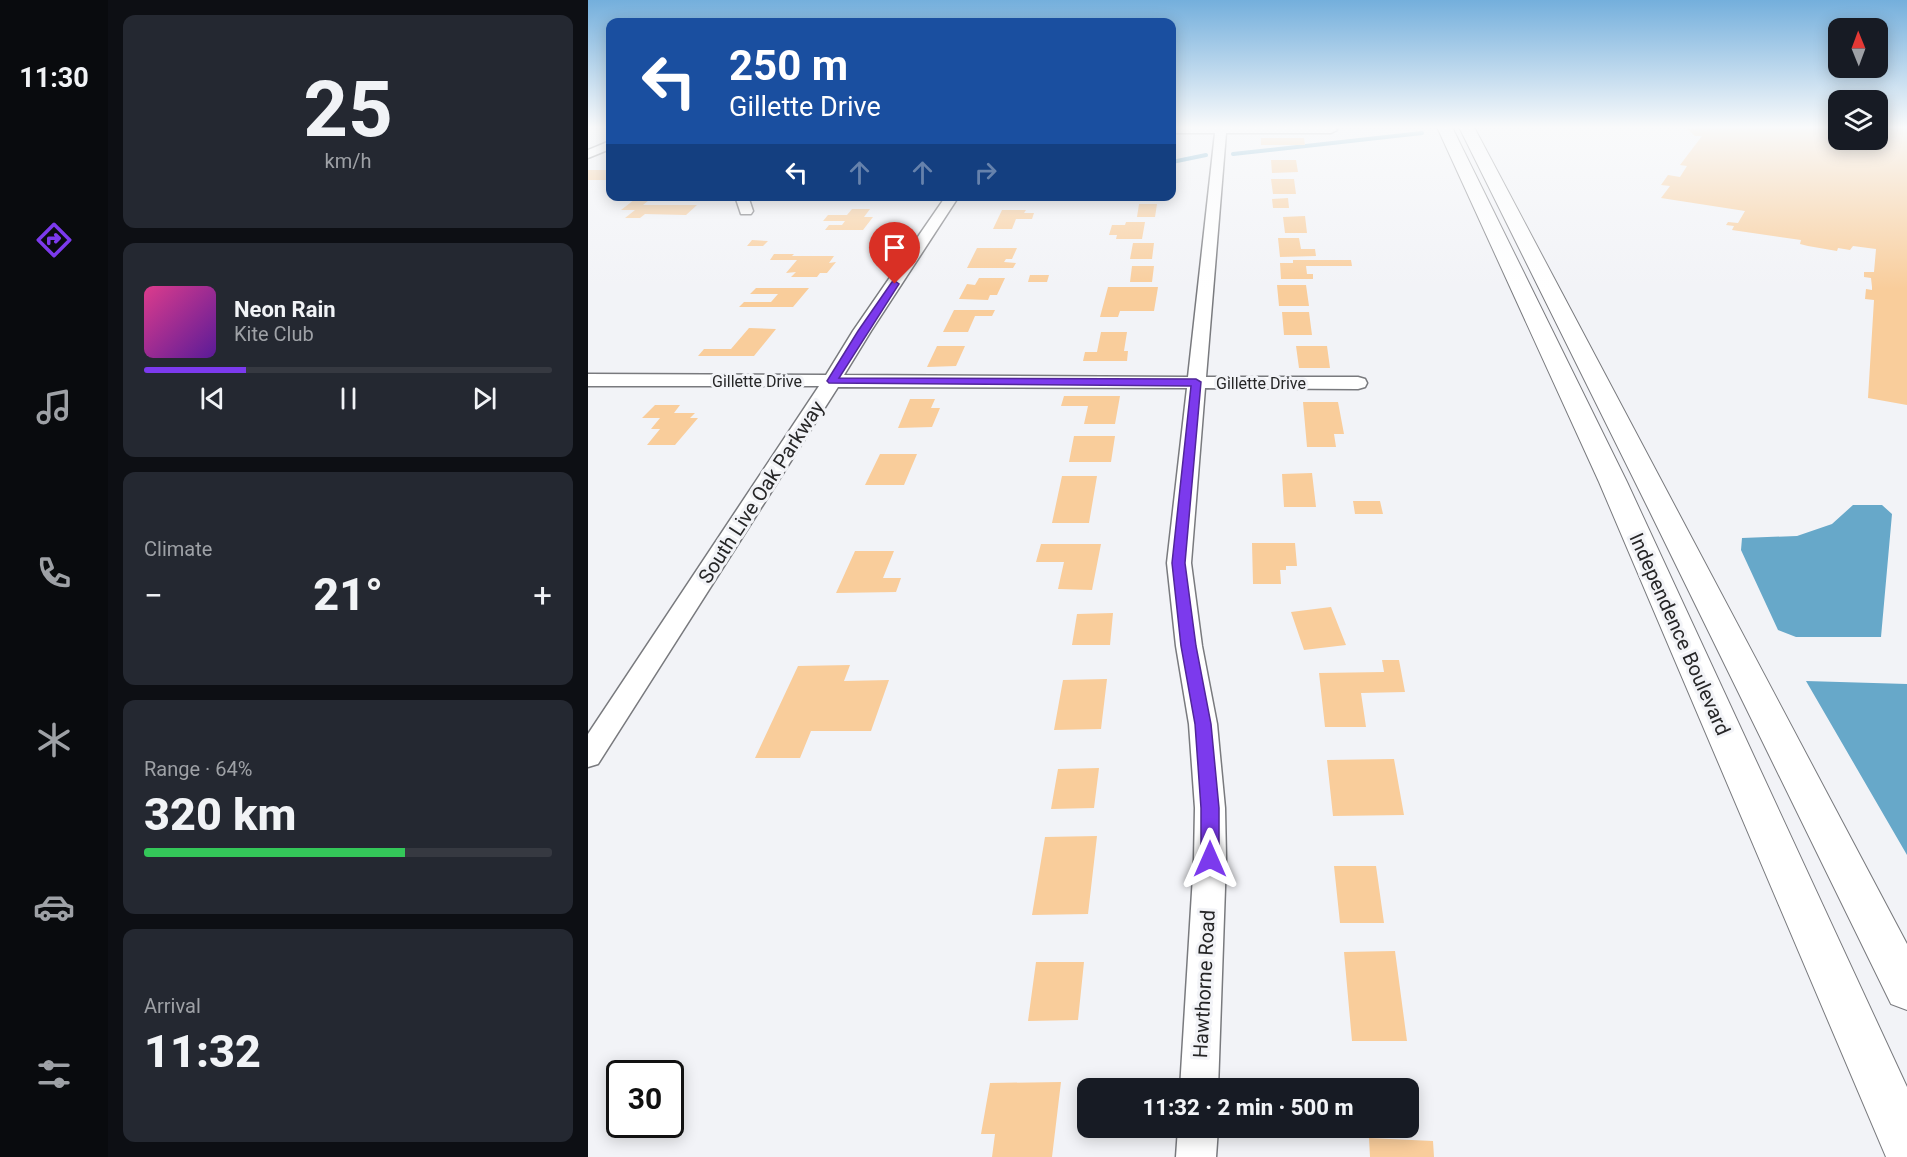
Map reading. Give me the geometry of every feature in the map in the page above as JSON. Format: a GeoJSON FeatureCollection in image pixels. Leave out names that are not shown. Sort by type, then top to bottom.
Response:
{"type":"FeatureCollection","features":[{"type":"Feature","properties":{"kind":"main road","name":"Independence Boulevard"},"geometry":{"type":"LineString","coordinates":[[1482,181],[1907,1145]]}},
{"type":"Feature","properties":{"kind":"main road","name":"Independence Boulevard"},"geometry":{"type":"LineString","coordinates":[[1487,181],[1665,512],[1907,990]]}},
{"type":"Feature","properties":{"kind":"street","name":"Hawthorne Road"},"geometry":{"type":"LineString","coordinates":[[1200,1078],[1210,859],[1210,808],[1203,724],[1189,646],[1179,563],[1215,181]]}},
{"type":"Feature","properties":{"kind":"street"},"geometry":{"type":"LineString","coordinates":[[743,201],[746,210]]}},
{"type":"Feature","properties":{"kind":"street","name":"South Live Oak Parkway"},"geometry":{"type":"LineString","coordinates":[[588,757],[832,381],[862,331],[950,201]]}},
{"type":"Feature","properties":{"kind":"street","name":"Gillette Drive"},"geometry":{"type":"LineString","coordinates":[[588,380],[1358,383]]}},
{"type":"Feature","properties":{"kind":"street"},"geometry":{"type":"LineString","coordinates":[[1196,1157],[1197,1138]]}},
{"type":"Feature","properties":{"kind":"water"},"geometry":{"type":"Polygon","coordinates":[[[1853,505],[1882,505],[1892,514],[1881,637],[1796,637],[1778,630],[1741,550],[1742,538],[1797,536],[1832,524],[1853,505]]]}},
{"type":"Feature","properties":{"kind":"water"},"geometry":{"type":"Polygon","coordinates":[[[1806,681],[1907,684],[1907,855],[1806,681]]]}},
{"type":"Feature","properties":{"kind":"building"},"geometry":{"type":"Polygon","coordinates":[[[1271,181],[1294,181],[1296,194],[1273,194],[1271,181]]]}},
{"type":"Feature","properties":{"kind":"building"},"geometry":{"type":"Polygon","coordinates":[[[1664,181],[1907,181],[1907,405],[1868,398],[1874,300],[1865,299],[1866,289],[1872,290],[1872,287],[1871,278],[1864,277],[1864,272],[1874,272],[1876,249],[1853,246],[1850,250],[1838,248],[1837,251],[1800,244],[1801,240],[1732,230],[1734,226],[1726,225],[1728,222],[1738,223],[1745,211],[1661,198],[1670,186],[1661,185],[1664,181]]]}},
{"type":"Feature","properties":{"kind":"building"},"geometry":{"type":"Polygon","coordinates":[[[1288,198],[1289,208],[1273,208],[1272,199],[1288,198]]]}},
{"type":"Feature","properties":{"kind":"building"},"geometry":{"type":"Polygon","coordinates":[[[633,201],[648,201],[643,205],[697,205],[686,215],[645,214],[640,218],[625,218],[635,210],[621,210],[633,201]]]}},
{"type":"Feature","properties":{"kind":"building"},"geometry":{"type":"Polygon","coordinates":[[[1139,204],[1157,204],[1155,217],[1137,217],[1139,204]]]}},
{"type":"Feature","properties":{"kind":"building"},"geometry":{"type":"Polygon","coordinates":[[[852,209],[870,209],[864,217],[873,217],[863,230],[825,230],[829,225],[842,225],[845,221],[823,221],[828,215],[847,215],[852,209]]]}},
{"type":"Feature","properties":{"kind":"building"},"geometry":{"type":"Polygon","coordinates":[[[1002,210],[1026,210],[1024,213],[1034,213],[1032,219],[1016,219],[1012,229],[993,229],[1002,210]]]}},
{"type":"Feature","properties":{"kind":"building"},"geometry":{"type":"Polygon","coordinates":[[[1305,216],[1307,233],[1285,233],[1283,217],[1305,216]]]}},
{"type":"Feature","properties":{"kind":"building"},"geometry":{"type":"Polygon","coordinates":[[[1126,222],[1145,222],[1142,239],[1116,239],[1117,235],[1109,235],[1112,225],[1125,225],[1126,222]]]}},
{"type":"Feature","properties":{"kind":"building"},"geometry":{"type":"Polygon","coordinates":[[[1278,238],[1299,238],[1301,249],[1315,249],[1316,256],[1280,257],[1278,238]]]}},
{"type":"Feature","properties":{"kind":"building"},"geometry":{"type":"Polygon","coordinates":[[[752,240],[768,241],[763,246],[747,246],[752,240]]]}},
{"type":"Feature","properties":{"kind":"building"},"geometry":{"type":"Polygon","coordinates":[[[1133,243],[1154,243],[1152,259],[1130,259],[1133,243]]]}},
{"type":"Feature","properties":{"kind":"building"},"geometry":{"type":"Polygon","coordinates":[[[977,248],[1017,248],[1012,259],[1006,259],[1004,262],[1016,263],[1013,268],[967,268],[977,248]]]}},
{"type":"Feature","properties":{"kind":"building"},"geometry":{"type":"Polygon","coordinates":[[[774,254],[834,256],[829,263],[836,262],[827,273],[820,273],[817,277],[791,277],[796,272],[786,273],[797,260],[770,260],[774,254]]]}},
{"type":"Feature","properties":{"kind":"building"},"geometry":{"type":"Polygon","coordinates":[[[1293,260],[1351,260],[1352,266],[1306,266],[1307,274],[1313,274],[1313,279],[1281,279],[1280,263],[1293,263],[1293,260]]]}},
{"type":"Feature","properties":{"kind":"building"},"geometry":{"type":"Polygon","coordinates":[[[1132,266],[1154,266],[1152,282],[1130,282],[1132,266]]]}},
{"type":"Feature","properties":{"kind":"building"},"geometry":{"type":"Polygon","coordinates":[[[1030,275],[1049,275],[1047,282],[1028,282],[1030,275]]]}},
{"type":"Feature","properties":{"kind":"building"},"geometry":{"type":"Polygon","coordinates":[[[979,278],[1005,278],[997,295],[990,295],[988,300],[959,299],[967,284],[975,285],[979,278]]]}},
{"type":"Feature","properties":{"kind":"building"},"geometry":{"type":"Polygon","coordinates":[[[1277,285],[1306,285],[1309,306],[1279,306],[1277,285]]]}},
{"type":"Feature","properties":{"kind":"building"},"geometry":{"type":"Polygon","coordinates":[[[1108,287],[1158,287],[1154,311],[1120,311],[1118,317],[1100,317],[1108,287]]]}},
{"type":"Feature","properties":{"kind":"building"},"geometry":{"type":"Polygon","coordinates":[[[756,288],[809,288],[793,307],[739,307],[744,302],[771,302],[778,294],[750,294],[756,288]]]}},
{"type":"Feature","properties":{"kind":"building"},"geometry":{"type":"Polygon","coordinates":[[[954,310],[995,310],[992,316],[975,316],[968,332],[943,332],[954,310]]]}},
{"type":"Feature","properties":{"kind":"building"},"geometry":{"type":"Polygon","coordinates":[[[1282,312],[1309,312],[1312,335],[1284,335],[1282,312]]]}},
{"type":"Feature","properties":{"kind":"building"},"geometry":{"type":"Polygon","coordinates":[[[749,328],[776,329],[754,356],[698,356],[704,349],[731,349],[749,328]]]}},
{"type":"Feature","properties":{"kind":"building"},"geometry":{"type":"Polygon","coordinates":[[[1101,332],[1127,332],[1124,351],[1128,351],[1127,361],[1083,361],[1085,352],[1097,352],[1101,332]]]}},
{"type":"Feature","properties":{"kind":"building"},"geometry":{"type":"Polygon","coordinates":[[[937,346],[965,346],[956,366],[927,367],[937,346]]]}},
{"type":"Feature","properties":{"kind":"building"},"geometry":{"type":"Polygon","coordinates":[[[1296,346],[1327,346],[1330,368],[1299,368],[1296,346]]]}},
{"type":"Feature","properties":{"kind":"building"},"geometry":{"type":"Polygon","coordinates":[[[1064,396],[1120,396],[1115,424],[1084,424],[1088,406],[1061,406],[1064,396]]]}},
{"type":"Feature","properties":{"kind":"building"},"geometry":{"type":"Polygon","coordinates":[[[910,399],[935,399],[931,408],[940,408],[932,427],[898,428],[910,399]]]}},
{"type":"Feature","properties":{"kind":"building"},"geometry":{"type":"Polygon","coordinates":[[[1303,402],[1338,402],[1344,434],[1334,434],[1336,447],[1307,447],[1303,402]]]}},
{"type":"Feature","properties":{"kind":"building"},"geometry":{"type":"Polygon","coordinates":[[[655,405],[680,405],[674,413],[695,413],[690,418],[698,418],[675,445],[647,445],[660,429],[651,429],[660,418],[642,418],[655,405]]]}},
{"type":"Feature","properties":{"kind":"building"},"geometry":{"type":"Polygon","coordinates":[[[1074,436],[1115,436],[1111,462],[1069,462],[1074,436]]]}},
{"type":"Feature","properties":{"kind":"building"},"geometry":{"type":"Polygon","coordinates":[[[880,454],[917,454],[904,485],[865,485],[880,454]]]}},
{"type":"Feature","properties":{"kind":"building"},"geometry":{"type":"Polygon","coordinates":[[[1312,473],[1316,507],[1284,507],[1282,474],[1312,473]]]}},
{"type":"Feature","properties":{"kind":"building"},"geometry":{"type":"Polygon","coordinates":[[[1062,476],[1097,476],[1089,523],[1052,523],[1062,476]]]}},
{"type":"Feature","properties":{"kind":"building"},"geometry":{"type":"Polygon","coordinates":[[[1353,501],[1380,501],[1383,514],[1355,514],[1353,501]]]}},
{"type":"Feature","properties":{"kind":"building"},"geometry":{"type":"Polygon","coordinates":[[[1252,543],[1295,543],[1297,566],[1286,566],[1286,570],[1280,570],[1281,584],[1253,584],[1252,543]]]}},
{"type":"Feature","properties":{"kind":"building"},"geometry":{"type":"Polygon","coordinates":[[[1041,544],[1101,544],[1092,590],[1058,589],[1064,562],[1036,562],[1041,544]]]}},
{"type":"Feature","properties":{"kind":"building"},"geometry":{"type":"Polygon","coordinates":[[[855,551],[894,551],[883,578],[901,578],[896,592],[836,593],[855,551]]]}},
{"type":"Feature","properties":{"kind":"building"},"geometry":{"type":"Polygon","coordinates":[[[1331,607],[1346,645],[1304,650],[1291,612],[1331,607]]]}},
{"type":"Feature","properties":{"kind":"building"},"geometry":{"type":"Polygon","coordinates":[[[1113,613],[1110,645],[1072,645],[1077,614],[1113,613]]]}},
{"type":"Feature","properties":{"kind":"building"},"geometry":{"type":"Polygon","coordinates":[[[1382,660],[1399,660],[1405,692],[1361,693],[1366,727],[1325,727],[1319,673],[1384,672],[1382,660]]]}},
{"type":"Feature","properties":{"kind":"building"},"geometry":{"type":"Polygon","coordinates":[[[850,665],[844,681],[889,680],[871,731],[811,731],[800,758],[755,758],[798,666],[850,665]]]}},
{"type":"Feature","properties":{"kind":"building"},"geometry":{"type":"Polygon","coordinates":[[[1107,679],[1101,729],[1054,730],[1063,680],[1107,679]]]}},
{"type":"Feature","properties":{"kind":"building"},"geometry":{"type":"Polygon","coordinates":[[[1394,759],[1404,815],[1333,816],[1327,760],[1394,759]]]}},
{"type":"Feature","properties":{"kind":"building"},"geometry":{"type":"Polygon","coordinates":[[[1099,768],[1094,808],[1051,809],[1058,769],[1099,768]]]}},
{"type":"Feature","properties":{"kind":"building"},"geometry":{"type":"Polygon","coordinates":[[[1097,836],[1088,914],[1032,915],[1045,837],[1097,836]]]}},
{"type":"Feature","properties":{"kind":"building"},"geometry":{"type":"Polygon","coordinates":[[[1334,866],[1376,866],[1384,923],[1340,923],[1334,866]]]}},
{"type":"Feature","properties":{"kind":"building"},"geometry":{"type":"Polygon","coordinates":[[[1395,951],[1407,1041],[1352,1041],[1344,952],[1395,951]]]}},
{"type":"Feature","properties":{"kind":"building"},"geometry":{"type":"Polygon","coordinates":[[[1036,962],[1084,962],[1078,1020],[1028,1021],[1036,962]]]}},
{"type":"Feature","properties":{"kind":"building"},"geometry":{"type":"Polygon","coordinates":[[[1061,1082],[1052,1157],[992,1157],[995,1134],[981,1134],[990,1083],[1061,1082]]]}},
{"type":"Feature","properties":{"kind":"building"},"geometry":{"type":"Polygon","coordinates":[[[1369,1138],[1433,1141],[1434,1157],[1370,1157],[1369,1138]]]}},
{"type":"Feature","properties":{"kind":"route"},"geometry":{"type":"LineString","coordinates":[[895,284],[862,331],[832,381],[1196,382],[1179,563],[1189,646],[1203,724],[1210,808],[1210,859]]}}]}
